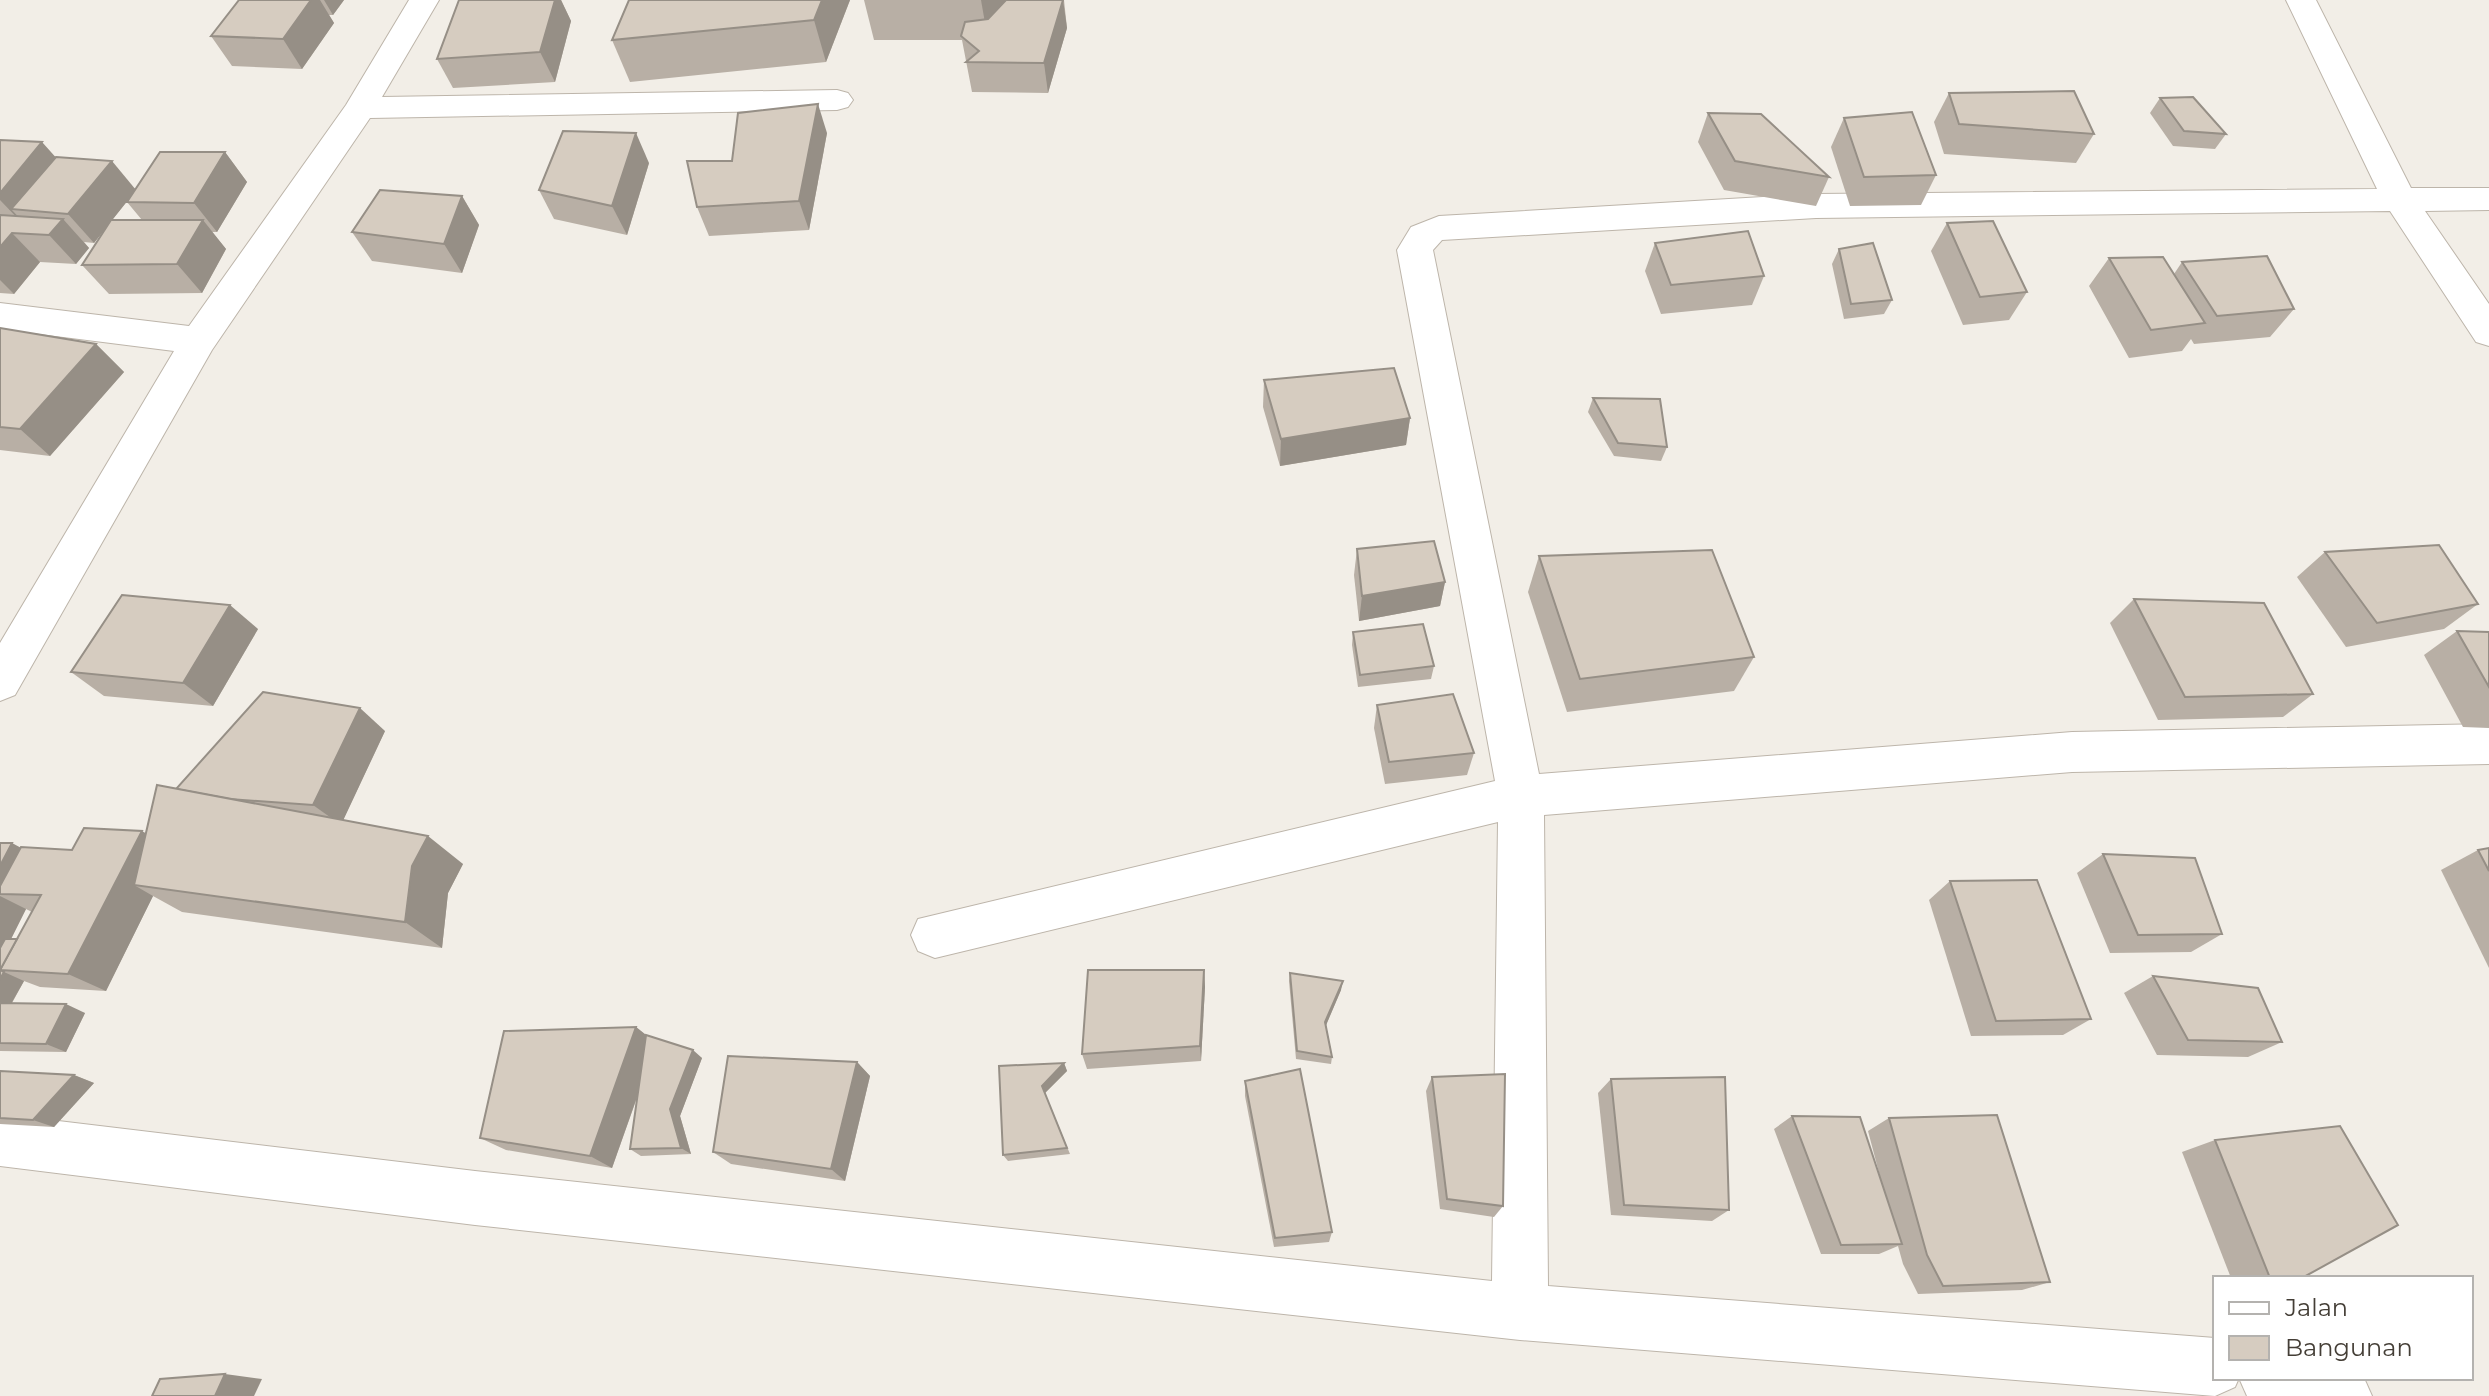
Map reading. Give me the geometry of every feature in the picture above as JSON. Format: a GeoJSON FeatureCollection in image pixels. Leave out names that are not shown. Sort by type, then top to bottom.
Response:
{"type":"FeatureCollection","features":[{"type":"Feature","properties":{"kind":"street"},"geometry":{"type":"LineString","coordinates":[[0,682],[199,341],[360,108],[424,0]]}},
{"type":"Feature","properties":{"kind":"street"},"geometry":{"type":"LineString","coordinates":[[2301,0],[2399,198],[2489,333]]}},
{"type":"Feature","properties":{"kind":"street"},"geometry":{"type":"LineString","coordinates":[[360,108],[837,100]]}},
{"type":"Feature","properties":{"kind":"street"},"geometry":{"type":"LineString","coordinates":[[1520,1312],[1521,796],[1415,250],[1417,239],[1427,231],[1816,206],[2489,199]]}},
{"type":"Feature","properties":{"kind":"street"},"geometry":{"type":"LineString","coordinates":[[0,316],[199,341]]}},
{"type":"Feature","properties":{"kind":"street"},"geometry":{"type":"LineString","coordinates":[[935,935],[1521,796],[2072,752],[2489,744]]}},
{"type":"Feature","properties":{"kind":"street"},"geometry":{"type":"LineString","coordinates":[[0,1140],[475,1198],[1520,1312],[2213,1367]]}},
{"type":"Feature","properties":{"kind":"street"},"geometry":{"type":"LineString","coordinates":[[2276,1380],[2343,1396]]}},
{"type":"Feature","properties":{"kind":"building"},"geometry":{"type":"Polygon","coordinates":[[[239,0],[311,0],[283,39],[211,36],[239,0]]]}},
{"type":"Feature","properties":{"kind":"building"},"geometry":{"type":"Polygon","coordinates":[[[459,0],[555,0],[540,52],[437,59],[459,0]]]}},
{"type":"Feature","properties":{"kind":"building"},"geometry":{"type":"Polygon","coordinates":[[[629,0],[822,0],[814,20],[612,40],[629,0]]]}},
{"type":"Feature","properties":{"kind":"building"},"geometry":{"type":"Polygon","coordinates":[[[1006,0],[1063,0],[1044,63],[966,62],[979,51],[961,36],[965,22],[988,19],[1006,0]]]}},
{"type":"Feature","properties":{"kind":"building"},"geometry":{"type":"Polygon","coordinates":[[[2074,91],[2094,134],[1959,124],[1949,93],[2074,91]]]}},
{"type":"Feature","properties":{"kind":"building"},"geometry":{"type":"Polygon","coordinates":[[[2193,97],[2226,134],[2184,131],[2160,98],[2193,97]]]}},
{"type":"Feature","properties":{"kind":"building"},"geometry":{"type":"Polygon","coordinates":[[[818,104],[799,201],[697,207],[687,161],[732,161],[738,113],[818,104]]]}},
{"type":"Feature","properties":{"kind":"building"},"geometry":{"type":"Polygon","coordinates":[[[1912,112],[1936,175],[1864,177],[1844,118],[1912,112]]]}},
{"type":"Feature","properties":{"kind":"building"},"geometry":{"type":"Polygon","coordinates":[[[1708,113],[1761,114],[1829,177],[1735,161],[1708,113]]]}},
{"type":"Feature","properties":{"kind":"building"},"geometry":{"type":"Polygon","coordinates":[[[563,131],[636,133],[612,206],[539,190],[563,131]]]}},
{"type":"Feature","properties":{"kind":"building"},"geometry":{"type":"Polygon","coordinates":[[[0,140],[42,142],[0,193],[0,140]]]}},
{"type":"Feature","properties":{"kind":"building"},"geometry":{"type":"Polygon","coordinates":[[[160,152],[225,152],[194,203],[127,202],[160,152]]]}},
{"type":"Feature","properties":{"kind":"building"},"geometry":{"type":"Polygon","coordinates":[[[56,157],[112,161],[68,214],[11,209],[56,157]]]}},
{"type":"Feature","properties":{"kind":"building"},"geometry":{"type":"Polygon","coordinates":[[[380,190],[462,196],[444,244],[352,232],[380,190]]]}},
{"type":"Feature","properties":{"kind":"building"},"geometry":{"type":"Polygon","coordinates":[[[0,215],[63,219],[49,235],[12,233],[0,247],[0,215]]]}},
{"type":"Feature","properties":{"kind":"building"},"geometry":{"type":"Polygon","coordinates":[[[111,220],[203,220],[177,264],[82,265],[111,220]]]}},
{"type":"Feature","properties":{"kind":"building"},"geometry":{"type":"Polygon","coordinates":[[[1993,221],[2027,292],[1980,297],[1947,223],[1993,221]]]}},
{"type":"Feature","properties":{"kind":"building"},"geometry":{"type":"Polygon","coordinates":[[[1748,231],[1764,276],[1671,285],[1655,243],[1748,231]]]}},
{"type":"Feature","properties":{"kind":"building"},"geometry":{"type":"Polygon","coordinates":[[[1873,243],[1892,300],[1851,304],[1839,249],[1873,243]]]}},
{"type":"Feature","properties":{"kind":"building"},"geometry":{"type":"Polygon","coordinates":[[[2267,256],[2294,309],[2217,316],[2182,262],[2267,256]]]}},
{"type":"Feature","properties":{"kind":"building"},"geometry":{"type":"Polygon","coordinates":[[[2163,257],[2205,323],[2151,330],[2109,258],[2163,257]]]}},
{"type":"Feature","properties":{"kind":"building"},"geometry":{"type":"Polygon","coordinates":[[[0,328],[96,344],[20,429],[0,427],[0,328]]]}},
{"type":"Feature","properties":{"kind":"building"},"geometry":{"type":"Polygon","coordinates":[[[1394,368],[1410,418],[1281,439],[1264,380],[1394,368]]]}},
{"type":"Feature","properties":{"kind":"building"},"geometry":{"type":"Polygon","coordinates":[[[1593,398],[1660,399],[1667,447],[1618,443],[1593,398]]]}},
{"type":"Feature","properties":{"kind":"building"},"geometry":{"type":"Polygon","coordinates":[[[1434,541],[1445,582],[1362,596],[1357,549],[1434,541]]]}},
{"type":"Feature","properties":{"kind":"building"},"geometry":{"type":"Polygon","coordinates":[[[2439,545],[2478,604],[2377,623],[2325,552],[2439,545]]]}},
{"type":"Feature","properties":{"kind":"building"},"geometry":{"type":"Polygon","coordinates":[[[1712,550],[1754,657],[1580,679],[1539,556],[1712,550]]]}},
{"type":"Feature","properties":{"kind":"building"},"geometry":{"type":"Polygon","coordinates":[[[122,595],[230,605],[183,683],[71,672],[122,595]]]}},
{"type":"Feature","properties":{"kind":"building"},"geometry":{"type":"Polygon","coordinates":[[[2134,599],[2264,603],[2313,694],[2185,697],[2134,599]]]}},
{"type":"Feature","properties":{"kind":"building"},"geometry":{"type":"Polygon","coordinates":[[[1423,624],[1434,666],[1360,675],[1353,632],[1423,624]]]}},
{"type":"Feature","properties":{"kind":"building"},"geometry":{"type":"Polygon","coordinates":[[[2457,631],[2489,632],[2489,687],[2457,631]]]}},
{"type":"Feature","properties":{"kind":"building"},"geometry":{"type":"Polygon","coordinates":[[[263,692],[360,708],[313,805],[229,799],[176,789],[263,692]]]}},
{"type":"Feature","properties":{"kind":"building"},"geometry":{"type":"Polygon","coordinates":[[[1453,694],[1474,753],[1389,762],[1377,705],[1453,694]]]}},
{"type":"Feature","properties":{"kind":"building"},"geometry":{"type":"Polygon","coordinates":[[[157,785],[428,836],[412,866],[405,922],[134,885],[157,785]]]}},
{"type":"Feature","properties":{"kind":"building"},"geometry":{"type":"Polygon","coordinates":[[[84,828],[142,831],[68,974],[0,970],[41,895],[0,894],[0,886],[21,847],[72,850],[84,828]]]}},
{"type":"Feature","properties":{"kind":"building"},"geometry":{"type":"Polygon","coordinates":[[[0,843],[12,843],[0,866],[0,843]]]}},
{"type":"Feature","properties":{"kind":"building"},"geometry":{"type":"Polygon","coordinates":[[[2489,848],[2489,871],[2478,850],[2489,848]]]}},
{"type":"Feature","properties":{"kind":"building"},"geometry":{"type":"Polygon","coordinates":[[[2103,854],[2195,858],[2222,934],[2138,935],[2103,854]]]}},
{"type":"Feature","properties":{"kind":"building"},"geometry":{"type":"Polygon","coordinates":[[[2037,880],[2091,1019],[1996,1021],[1950,881],[2037,880]]]}},
{"type":"Feature","properties":{"kind":"building"},"geometry":{"type":"Polygon","coordinates":[[[5,939],[17,939],[0,970],[0,948],[5,939]]]}},
{"type":"Feature","properties":{"kind":"building"},"geometry":{"type":"Polygon","coordinates":[[[1088,970],[1204,970],[1200,1046],[1082,1054],[1088,970]]]}},
{"type":"Feature","properties":{"kind":"building"},"geometry":{"type":"Polygon","coordinates":[[[1290,973],[1343,981],[1325,1022],[1332,1057],[1297,1051],[1290,973]]]}},
{"type":"Feature","properties":{"kind":"building"},"geometry":{"type":"Polygon","coordinates":[[[2153,976],[2258,988],[2282,1042],[2188,1040],[2153,976]]]}},
{"type":"Feature","properties":{"kind":"building"},"geometry":{"type":"Polygon","coordinates":[[[0,1003],[66,1004],[46,1044],[0,1043],[0,1003]]]}},
{"type":"Feature","properties":{"kind":"building"},"geometry":{"type":"Polygon","coordinates":[[[636,1027],[590,1156],[480,1138],[504,1031],[636,1027]]]}},
{"type":"Feature","properties":{"kind":"building"},"geometry":{"type":"Polygon","coordinates":[[[646,1035],[693,1050],[670,1109],[681,1148],[630,1149],[646,1035]]]}},
{"type":"Feature","properties":{"kind":"building"},"geometry":{"type":"Polygon","coordinates":[[[728,1056],[857,1062],[831,1169],[713,1152],[728,1056]]]}},
{"type":"Feature","properties":{"kind":"building"},"geometry":{"type":"Polygon","coordinates":[[[1064,1063],[1042,1086],[1067,1148],[1003,1155],[999,1066],[1064,1063]]]}},
{"type":"Feature","properties":{"kind":"building"},"geometry":{"type":"Polygon","coordinates":[[[1300,1069],[1332,1232],[1275,1238],[1245,1081],[1300,1069]]]}},
{"type":"Feature","properties":{"kind":"building"},"geometry":{"type":"Polygon","coordinates":[[[0,1071],[74,1075],[33,1120],[0,1118],[0,1071]]]}},
{"type":"Feature","properties":{"kind":"building"},"geometry":{"type":"Polygon","coordinates":[[[1505,1074],[1503,1206],[1447,1199],[1432,1077],[1505,1074]]]}},
{"type":"Feature","properties":{"kind":"building"},"geometry":{"type":"Polygon","coordinates":[[[1725,1077],[1729,1210],[1624,1205],[1611,1079],[1725,1077]]]}},
{"type":"Feature","properties":{"kind":"building"},"geometry":{"type":"Polygon","coordinates":[[[1997,1115],[2050,1282],[1943,1286],[1927,1255],[1889,1118],[1997,1115]]]}},
{"type":"Feature","properties":{"kind":"building"},"geometry":{"type":"Polygon","coordinates":[[[1792,1116],[1860,1117],[1902,1244],[1841,1245],[1792,1116]]]}},
{"type":"Feature","properties":{"kind":"building"},"geometry":{"type":"Polygon","coordinates":[[[2340,1126],[2398,1225],[2306,1276],[2269,1276],[2215,1140],[2340,1126]]]}},
{"type":"Feature","properties":{"kind":"building"},"geometry":{"type":"Polygon","coordinates":[[[225,1374],[215,1396],[152,1396],[160,1379],[225,1374]]]}}]}
